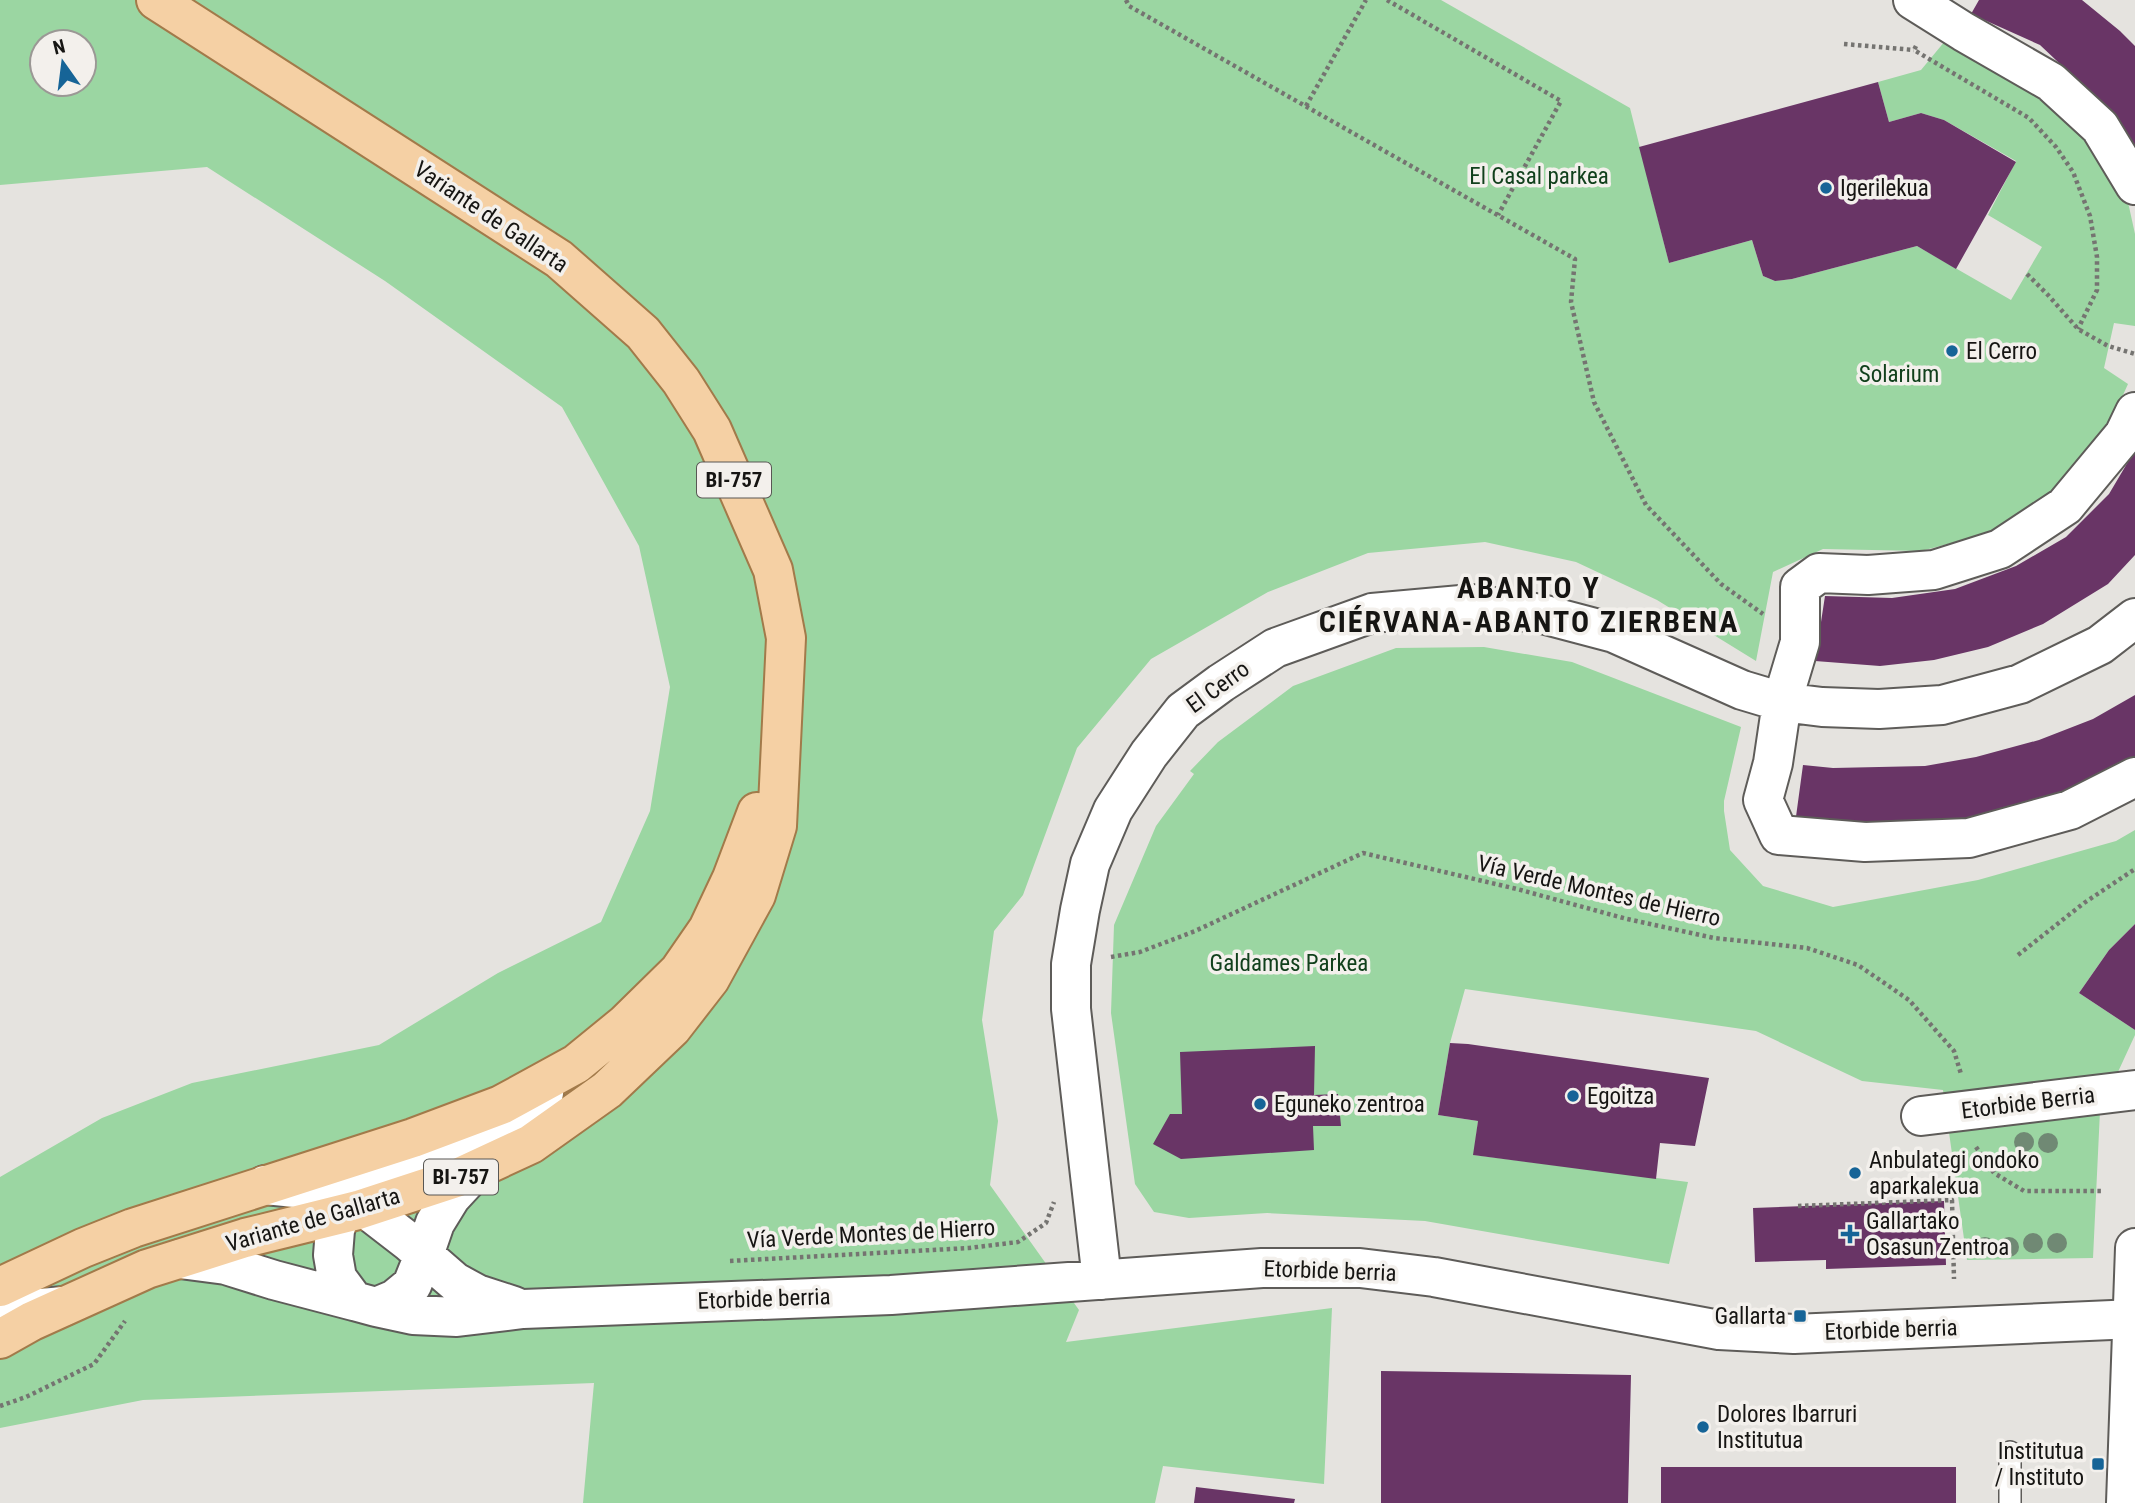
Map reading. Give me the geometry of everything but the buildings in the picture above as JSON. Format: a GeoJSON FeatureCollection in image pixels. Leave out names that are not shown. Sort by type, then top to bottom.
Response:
{"type":"FeatureCollection","features":[{"type":"Feature","properties":{"kind":"main road","name":"Variante de Gallarta"},"geometry":{"type":"LineString","coordinates":[[0,1339],[128,1276],[245,1238],[462,1176],[531,1144],[607,1090],[672,1028],[710,979],[757,895],[777,826],[786,638],[774,570],[712,430],[681,381],[643,333],[559,259],[156,0]]}},
{"type":"Feature","properties":{"kind":"main road","name":"Variante de Gallarta"},"geometry":{"type":"LineString","coordinates":[[0,1287],[132,1228],[413,1138],[501,1105],[576,1063],[625,1024],[679,971],[708,929],[732,878],[779,757]]}},
{"type":"Feature","properties":{"kind":"street"},"geometry":{"type":"LineString","coordinates":[[1925,7],[2051,82],[2100,127],[2135,185]]}},
{"type":"Feature","properties":{"kind":"street"},"geometry":{"type":"LineString","coordinates":[[2135,412],[2124,435],[2066,506],[2000,549],[1934,570],[1867,575],[1819,572],[1800,587],[1800,642],[1782,702],[1773,763],[1763,800],[1779,835],[1865,842],[1969,838],[2070,810],[2135,777]]}},
{"type":"Feature","properties":{"kind":"street","name":"El Cerro"},"geometry":{"type":"LineString","coordinates":[[1102,1280],[1071,1009],[1073,951],[1090,864],[1113,810],[1150,754],[1183,712],[1221,683],[1275,648],[1372,612],[1472,604],[1542,614],[1614,633],[1742,690],[1782,702],[1822,707],[1879,709],[1942,705],[2020,684],[2100,645],[2135,618]]}},
{"type":"Feature","properties":{"kind":"street"},"geometry":{"type":"LineString","coordinates":[[477,1169],[451,1197],[435,1223],[412,1284],[395,1299],[365,1304],[337,1278],[335,1230],[369,1177],[447,1151],[499,1127],[536,1100],[576,1063]]}},
{"type":"Feature","properties":{"kind":"street","name":"Etorbide Berria"},"geometry":{"type":"LineString","coordinates":[[1921,1116],[2135,1090]]}},
{"type":"Feature","properties":{"kind":"street","name":"Etorbide berria"},"geometry":{"type":"LineString","coordinates":[[265,1185],[306,1189],[352,1207],[425,1255],[455,1282],[477,1294],[523,1309]]}},
{"type":"Feature","properties":{"kind":"street"},"geometry":{"type":"LineString","coordinates":[[2126,1503],[2135,1248]]}},
{"type":"Feature","properties":{"kind":"street","name":"Etorbide berria"},"geometry":{"type":"LineString","coordinates":[[180,1259],[226,1265],[274,1280],[414,1315],[457,1317],[523,1309],[891,1295],[1262,1268],[1360,1268],[1434,1277],[1719,1330],[1794,1334],[2134,1319]]}},
{"type":"Feature","properties":{"kind":"street"},"geometry":{"type":"LineString","coordinates":[[0,1314],[7,1311],[64,1306]]}},
{"type":"Feature","properties":{"kind":"lane"},"geometry":{"type":"LineString","coordinates":[[2010,1452],[2010,1503]]}},
{"type":"Feature","properties":{"kind":"path"},"geometry":{"type":"LineString","coordinates":[[1126,0],[1129,6],[1575,259],[1572,302],[1594,402],[1646,505],[1721,584],[1800,642]]}},
{"type":"Feature","properties":{"kind":"path"},"geometry":{"type":"LineString","coordinates":[[1306,106],[1366,0]]}},
{"type":"Feature","properties":{"kind":"path"},"geometry":{"type":"LineString","coordinates":[[1387,0],[1561,100],[1498,215]]}},
{"type":"Feature","properties":{"kind":"path"},"geometry":{"type":"LineString","coordinates":[[1914,50],[1925,7]]}},
{"type":"Feature","properties":{"kind":"path"},"geometry":{"type":"LineString","coordinates":[[1844,44],[1914,50],[2029,118],[2056,147],[2073,172],[2090,216],[2097,257],[2097,290],[2078,328]]}},
{"type":"Feature","properties":{"kind":"path"},"geometry":{"type":"LineString","coordinates":[[2027,274],[2078,328],[2108,346],[2135,354]]}},
{"type":"Feature","properties":{"kind":"path","name":"Vía Verde Montes de Hierro"},"geometry":{"type":"LineString","coordinates":[[1104,959],[1140,952],[1195,931],[1363,853],[1714,938],[1807,948],[1858,965],[1909,1000],[1954,1051],[1966,1091],[1975,1145],[1994,1173],[2024,1191],[2104,1191]]}},
{"type":"Feature","properties":{"kind":"path"},"geometry":{"type":"LineString","coordinates":[[2018,955],[2135,869]]}},
{"type":"Feature","properties":{"kind":"path"},"geometry":{"type":"LineString","coordinates":[[1798,1206],[1951,1200],[1954,1279]]}},
{"type":"Feature","properties":{"kind":"path","name":"Vía Verde Montes de Hierro"},"geometry":{"type":"LineString","coordinates":[[719,1261],[969,1248],[1018,1242],[1046,1223],[1055,1201]]}},
{"type":"Feature","properties":{"kind":"path"},"geometry":{"type":"LineString","coordinates":[[0,1406],[94,1364],[130,1314]]}},
{"type":"Feature","properties":{"kind":"green space"},"geometry":{"type":"Polygon","coordinates":[[[0,0],[1441,0],[1630,108],[1669,263],[1752,240],[1763,276],[1775,281],[1792,279],[1917,246],[2011,300],[2042,247],[1988,215],[2016,161],[1944,120],[1921,113],[1889,122],[1878,82],[1921,70],[1950,35],[2015,72],[2089,132],[2126,193],[2135,234],[2135,326],[2114,323],[2104,368],[2128,384],[2108,428],[2058,487],[1994,532],[1921,551],[1823,549],[1773,572],[1756,661],[1657,600],[1576,562],[1485,542],[1368,553],[1268,592],[1151,659],[1077,748],[1023,895],[994,931],[982,1020],[998,1121],[990,1185],[1079,1310],[1066,1342],[1332,1308],[1324,1484],[1163,1466],[1155,1503],[583,1503],[594,1383],[143,1400],[0,1428],[0,1177],[102,1118],[192,1083],[379,1045],[498,973],[601,922],[650,811],[670,687],[639,546],[562,407],[385,281],[207,167],[0,185],[0,0]]]}},
{"type":"Feature","properties":{"kind":"green space","name":"Galdames Parkea"},"geometry":{"type":"Polygon","coordinates":[[[1484,647],[1572,662],[1741,727],[1724,801],[1730,850],[1763,886],[1833,907],[1978,880],[2116,841],[2135,830],[2135,924],[2109,950],[2079,993],[2135,1030],[2100,1111],[2093,1258],[1967,1260],[1943,1090],[1862,1081],[1756,1031],[1465,989],[1450,1043],[1438,1115],[1478,1121],[1474,1155],[1688,1182],[1669,1264],[1425,1221],[1267,1213],[1189,1218],[1154,1212],[1135,1184],[1111,1013],[1114,925],[1156,826],[1194,774],[1190,771],[1218,742],[1293,686],[1396,648],[1484,647]]]}},
{"type":"Feature","properties":{"kind":"place","name":"Igerilekua"},"geometry":{"type":"Point","coordinates":[1826,188]}},
{"type":"Feature","properties":{"kind":"place","name":"El Cerro"},"geometry":{"type":"Point","coordinates":[1952,351]}},
{"type":"Feature","properties":{"kind":"place","name":"Egoitza"},"geometry":{"type":"Point","coordinates":[1573,1096]}},
{"type":"Feature","properties":{"kind":"place","name":"Eguneko zentroa"},"geometry":{"type":"Point","coordinates":[1260,1104]}},
{"type":"Feature","properties":{"kind":"place","name":"Anbulategi ondoko aparkalekua"},"geometry":{"type":"Point","coordinates":[1855,1173]}},
{"type":"Feature","properties":{"kind":"place","name":"Gallartako Osasun Zentroa"},"geometry":{"type":"Point","coordinates":[1850,1234]}},
{"type":"Feature","properties":{"kind":"place","name":"Gallarta"},"geometry":{"type":"Point","coordinates":[1800,1316]}},
{"type":"Feature","properties":{"kind":"place","name":"Dolores Ibarruri Institutua"},"geometry":{"type":"Point","coordinates":[1703,1427]}},
{"type":"Feature","properties":{"kind":"place","name":"Institutua / Instituto"},"geometry":{"type":"Point","coordinates":[2098,1464]}},
{"type":"Feature","properties":{"kind":"district","name":"ABANTO Y CIÉRVANA-ABANTO ZIERBENA"},"geometry":{"type":"Point","coordinates":[1529,604]}},
{"type":"Feature","properties":{"kind":"park label","name":"El Casal parkea"},"geometry":{"type":"Point","coordinates":[1539,176]}},
{"type":"Feature","properties":{"kind":"park label","name":"Solarium"},"geometry":{"type":"Point","coordinates":[1899,374]}}]}
